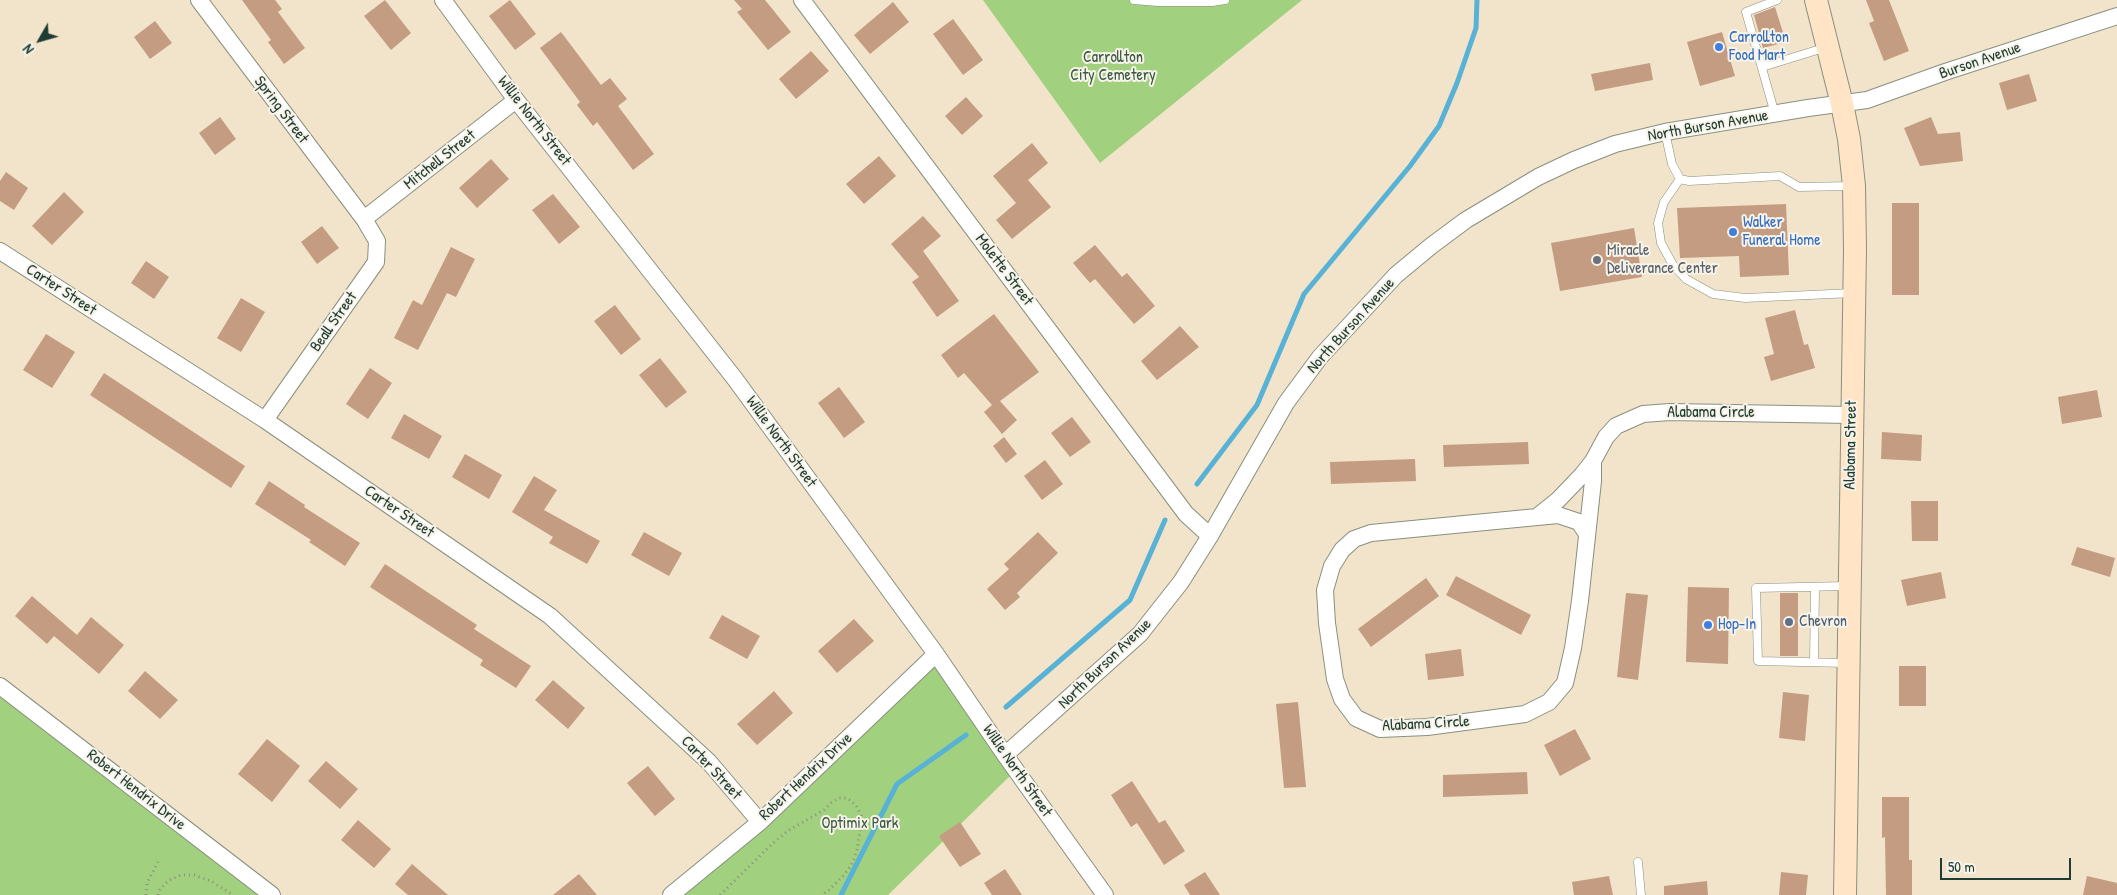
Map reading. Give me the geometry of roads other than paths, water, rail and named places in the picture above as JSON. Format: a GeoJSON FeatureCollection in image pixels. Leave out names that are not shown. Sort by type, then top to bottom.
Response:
{"type":"FeatureCollection","features":[{"type":"Feature","properties":{"kind":"main road","name":"Alabama Street"},"geometry":{"type":"LineString","coordinates":[[1816,0],[1842,104],[1849,139],[1854,186],[1845,895]]}},
{"type":"Feature","properties":{"kind":"street","name":"Spring Street"},"geometry":{"type":"LineString","coordinates":[[199,0],[364,219]]}},
{"type":"Feature","properties":{"kind":"street","name":"Willie North Street"},"geometry":{"type":"LineString","coordinates":[[443,0],[516,100],[735,379],[936,654],[1105,895]]}},
{"type":"Feature","properties":{"kind":"street","name":"Molette Street"},"geometry":{"type":"LineString","coordinates":[[802,0],[1186,514],[1210,536]]}},
{"type":"Feature","properties":{"kind":"street","name":"Burson Avenue"},"geometry":{"type":"LineString","coordinates":[[1842,104],[1867,100],[1899,90],[1946,72],[2117,16]]}},
{"type":"Feature","properties":{"kind":"street","name":"Mitchell Street"},"geometry":{"type":"LineString","coordinates":[[364,219],[516,100]]}},
{"type":"Feature","properties":{"kind":"street","name":"North Burson Avenue"},"geometry":{"type":"LineString","coordinates":[[1005,755],[1140,634],[1181,582],[1210,536],[1286,403],[1320,357],[1396,275],[1431,246],[1466,220],[1538,177],[1615,144],[1665,132],[1842,104]]}},
{"type":"Feature","properties":{"kind":"street","name":"Beall Street"},"geometry":{"type":"LineString","coordinates":[[265,420],[376,262],[377,241],[364,219]]}},
{"type":"Feature","properties":{"kind":"street","name":"Carter Street"},"geometry":{"type":"LineString","coordinates":[[0,251],[265,420],[550,616],[709,762],[760,822]]}},
{"type":"Feature","properties":{"kind":"street","name":"Alabama Circle"},"geometry":{"type":"LineString","coordinates":[[1538,516],[1571,488],[1593,461],[1606,437],[1616,426],[1644,414],[1670,412],[1851,415]]}},
{"type":"Feature","properties":{"kind":"street","name":"Alabama Circle"},"geometry":{"type":"LineString","coordinates":[[1587,534],[1579,522],[1558,514],[1371,533],[1354,539],[1342,550],[1332,566],[1325,590],[1327,623],[1335,679],[1342,699],[1356,718],[1380,729],[1427,727],[1525,714],[1549,702],[1565,683],[1578,610],[1587,534],[1593,481],[1593,461]]}},
{"type":"Feature","properties":{"kind":"street","name":"Robert Hendrix Drive"},"geometry":{"type":"LineString","coordinates":[[671,895],[760,822],[936,654]]}},
{"type":"Feature","properties":{"kind":"street","name":"Robert Hendrix Drive"},"geometry":{"type":"LineString","coordinates":[[0,686],[272,895]]}},
{"type":"Feature","properties":{"kind":"lane"},"geometry":{"type":"LineString","coordinates":[[1134,0],[1212,2],[1225,0]]}},
{"type":"Feature","properties":{"kind":"lane"},"geometry":{"type":"LineString","coordinates":[[1775,114],[1746,12],[1777,0]]}},
{"type":"Feature","properties":{"kind":"lane"},"geometry":{"type":"LineString","coordinates":[[1762,67],[1828,46]]}},
{"type":"Feature","properties":{"kind":"lane"},"geometry":{"type":"LineString","coordinates":[[1665,132],[1672,164],[1680,179],[1689,181],[1780,176],[1798,187],[1854,186]]}},
{"type":"Feature","properties":{"kind":"lane"},"geometry":{"type":"LineString","coordinates":[[1680,179],[1664,202],[1658,223],[1661,243],[1673,265],[1686,280],[1713,294],[1745,298],[1853,293]]}},
{"type":"Feature","properties":{"kind":"lane"},"geometry":{"type":"LineString","coordinates":[[1848,663],[1758,661],[1756,588],[1849,586]]}},
{"type":"Feature","properties":{"kind":"lane"},"geometry":{"type":"LineString","coordinates":[[1814,662],[1815,587]]}},
{"type":"Feature","properties":{"kind":"lane"},"geometry":{"type":"LineString","coordinates":[[1638,862],[1641,895]]}},
{"type":"Feature","properties":{"kind":"waterway"},"geometry":{"type":"LineString","coordinates":[[1197,484],[1257,405],[1304,294],[1410,166],[1439,126],[1457,83],[1476,28],[1477,0]]}},
{"type":"Feature","properties":{"kind":"waterway"},"geometry":{"type":"LineString","coordinates":[[1006,707],[1130,600],[1165,520]]}},
{"type":"Feature","properties":{"kind":"waterway"},"geometry":{"type":"LineString","coordinates":[[841,895],[897,784],[966,735]]}},
{"type":"Feature","properties":{"kind":"place","name":"Carrollton Food Mart"},"geometry":{"type":"Point","coordinates":[1719,47]}},
{"type":"Feature","properties":{"kind":"place","name":"Walker Funeral Home"},"geometry":{"type":"Point","coordinates":[1733,232]}},
{"type":"Feature","properties":{"kind":"place","name":"Miracle Deliverance Center"},"geometry":{"type":"Point","coordinates":[1597,260]}},
{"type":"Feature","properties":{"kind":"place","name":"Chevron"},"geometry":{"type":"Point","coordinates":[1789,622]}},
{"type":"Feature","properties":{"kind":"place","name":"Hop-In"},"geometry":{"type":"Point","coordinates":[1708,625]}},
{"type":"Feature","properties":{"kind":"park label","name":"Carrollton City Cemetery"},"geometry":{"type":"Point","coordinates":[1113,67]}},
{"type":"Feature","properties":{"kind":"park label","name":"Optimix Park"},"geometry":{"type":"Point","coordinates":[860,824]}}]}
